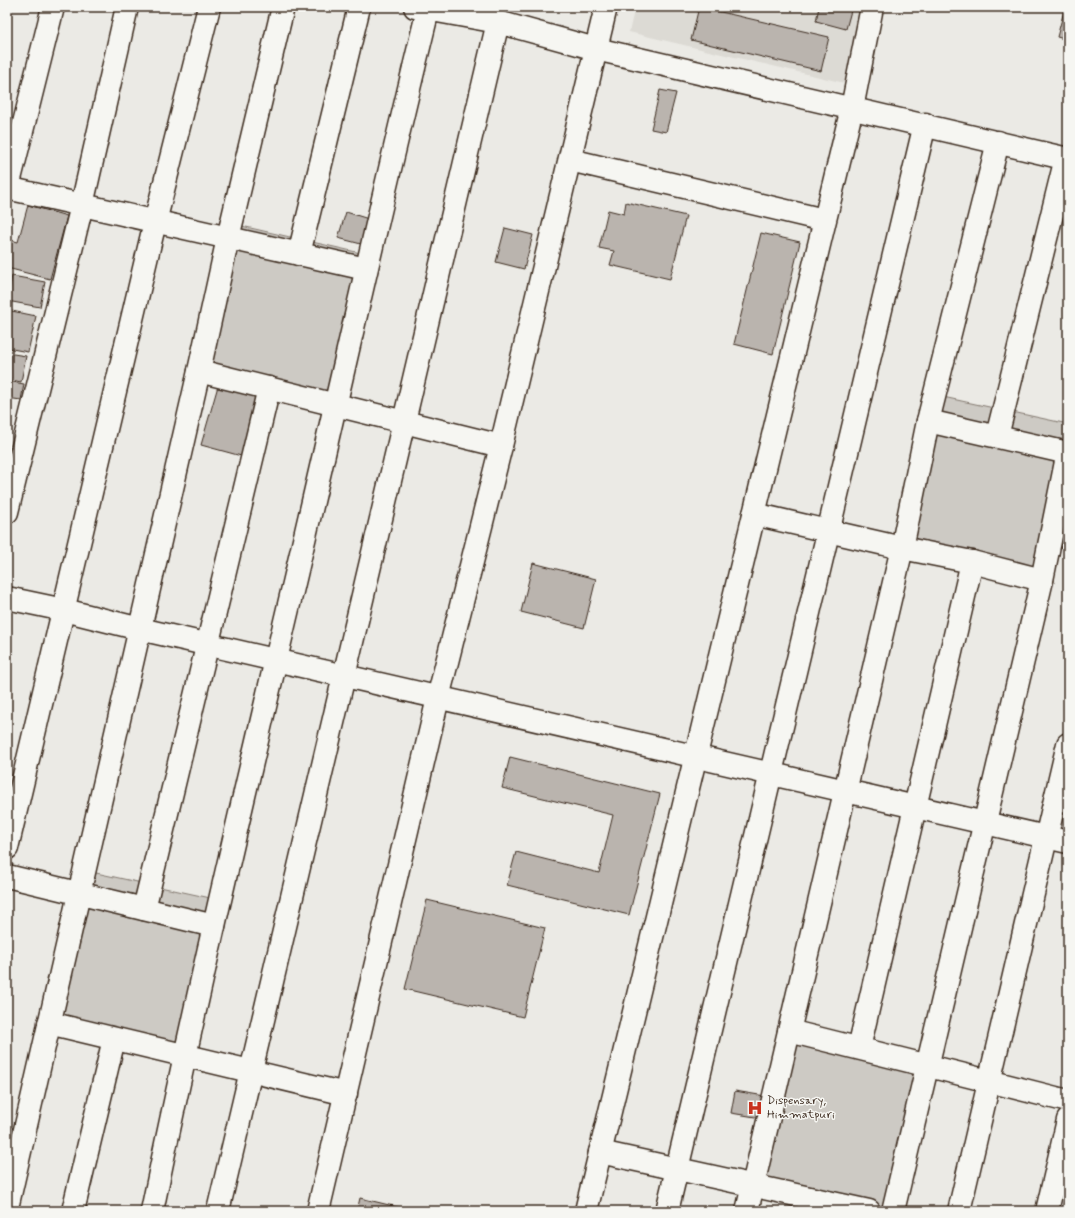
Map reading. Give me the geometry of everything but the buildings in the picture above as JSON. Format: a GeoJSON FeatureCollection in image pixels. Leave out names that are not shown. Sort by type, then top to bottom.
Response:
{"type":"FeatureCollection","features":[{"type":"Feature","properties":{"kind":"street"},"geometry":{"type":"LineString","coordinates":[[53,7],[7,189],[366,269]]}},
{"type":"Feature","properties":{"kind":"street"},"geometry":{"type":"LineString","coordinates":[[7,512],[82,205],[127,7]]}},
{"type":"Feature","properties":{"kind":"street"},"geometry":{"type":"LineString","coordinates":[[7,848],[156,222],[209,7]]}},
{"type":"Feature","properties":{"kind":"street"},"geometry":{"type":"LineString","coordinates":[[7,1208],[78,893],[199,371],[228,238],[283,7]]}},
{"type":"Feature","properties":{"kind":"street"},"geometry":{"type":"LineString","coordinates":[[299,254],[359,7]]}},
{"type":"Feature","properties":{"kind":"street"},"geometry":{"type":"LineString","coordinates":[[318,1211],[438,698],[501,446],[606,7]]}},
{"type":"Feature","properties":{"kind":"street"},"geometry":{"type":"LineString","coordinates":[[586,1211],[852,108],[872,7]]}},
{"type":"Feature","properties":{"kind":"street"},"geometry":{"type":"LineString","coordinates":[[152,1211],[184,1055],[336,405],[421,9],[498,22],[596,49],[1067,158],[997,436]]}},
{"type":"Feature","properties":{"kind":"street"},"geometry":{"type":"LineString","coordinates":[[218,1211],[498,22]]}},
{"type":"Feature","properties":{"kind":"street"},"geometry":{"type":"LineString","coordinates":[[667,1211],[925,124]]}},
{"type":"Feature","properties":{"kind":"street"},"geometry":{"type":"LineString","coordinates":[[747,1211],[902,548],[928,421],[998,142]]}},
{"type":"Feature","properties":{"kind":"street"},"geometry":{"type":"LineString","coordinates":[[570,160],[824,220]]}},
{"type":"Feature","properties":{"kind":"street"},"geometry":{"type":"LineString","coordinates":[[199,371],[501,446]]}},
{"type":"Feature","properties":{"kind":"street"},"geometry":{"type":"LineString","coordinates":[[144,909],[268,388]]}},
{"type":"Feature","properties":{"kind":"street"},"geometry":{"type":"LineString","coordinates":[[893,1211],[1042,580],[1068,452],[928,421]]}},
{"type":"Feature","properties":{"kind":"street"},"geometry":{"type":"LineString","coordinates":[[754,514],[902,548],[972,562],[1042,580]]}},
{"type":"Feature","properties":{"kind":"street"},"geometry":{"type":"LineString","coordinates":[[858,1048],[972,562]]}},
{"type":"Feature","properties":{"kind":"street"},"geometry":{"type":"LineString","coordinates":[[7,598],[438,698],[771,772],[1058,840]]}},
{"type":"Feature","properties":{"kind":"street"},"geometry":{"type":"LineString","coordinates":[[959,1211],[990,1081],[1058,840],[1068,744]]}},
{"type":"Feature","properties":{"kind":"street"},"geometry":{"type":"LineString","coordinates":[[7,876],[214,926]]}},
{"type":"Feature","properties":{"kind":"street"},"geometry":{"type":"LineString","coordinates":[[49,1023],[346,1094]]}},
{"type":"Feature","properties":{"kind":"street"},"geometry":{"type":"LineString","coordinates":[[789,1031],[1068,1101]]}},
{"type":"Feature","properties":{"kind":"street"},"geometry":{"type":"LineString","coordinates":[[73,1211],[114,1038]]}},
{"type":"Feature","properties":{"kind":"street"},"geometry":{"type":"LineString","coordinates":[[1047,1211],[1068,1120]]}},
{"type":"Feature","properties":{"kind":"street"},"geometry":{"type":"LineString","coordinates":[[600,1152],[753,1186],[822,1206],[869,1211]]}},
{"type":"Feature","properties":{"kind":"shaded area"},"geometry":{"type":"Polygon","coordinates":[[[635,7],[872,7],[853,85],[629,32],[635,7]]]}},
{"type":"Feature","properties":{"kind":"shaded area"},"geometry":{"type":"Polygon","coordinates":[[[237,225],[365,254],[329,399],[203,368],[237,225]]]}},
{"type":"Feature","properties":{"kind":"shaded area"},"geometry":{"type":"Polygon","coordinates":[[[943,397],[1068,424],[1068,437],[1036,570],[910,539],[943,397]]]}},
{"type":"Feature","properties":{"kind":"shaded area"},"geometry":{"type":"Polygon","coordinates":[[[87,871],[215,899],[180,1044],[54,1013],[87,871]]]}},
{"type":"Feature","properties":{"kind":"shaded area"},"geometry":{"type":"Polygon","coordinates":[[[793,1039],[921,1067],[886,1211],[760,1181],[793,1039]]]}},
{"type":"Feature","properties":{"kind":"place","name":"Dispensary, Himmatpuri"},"geometry":{"type":"Point","coordinates":[755,1108]}}]}
